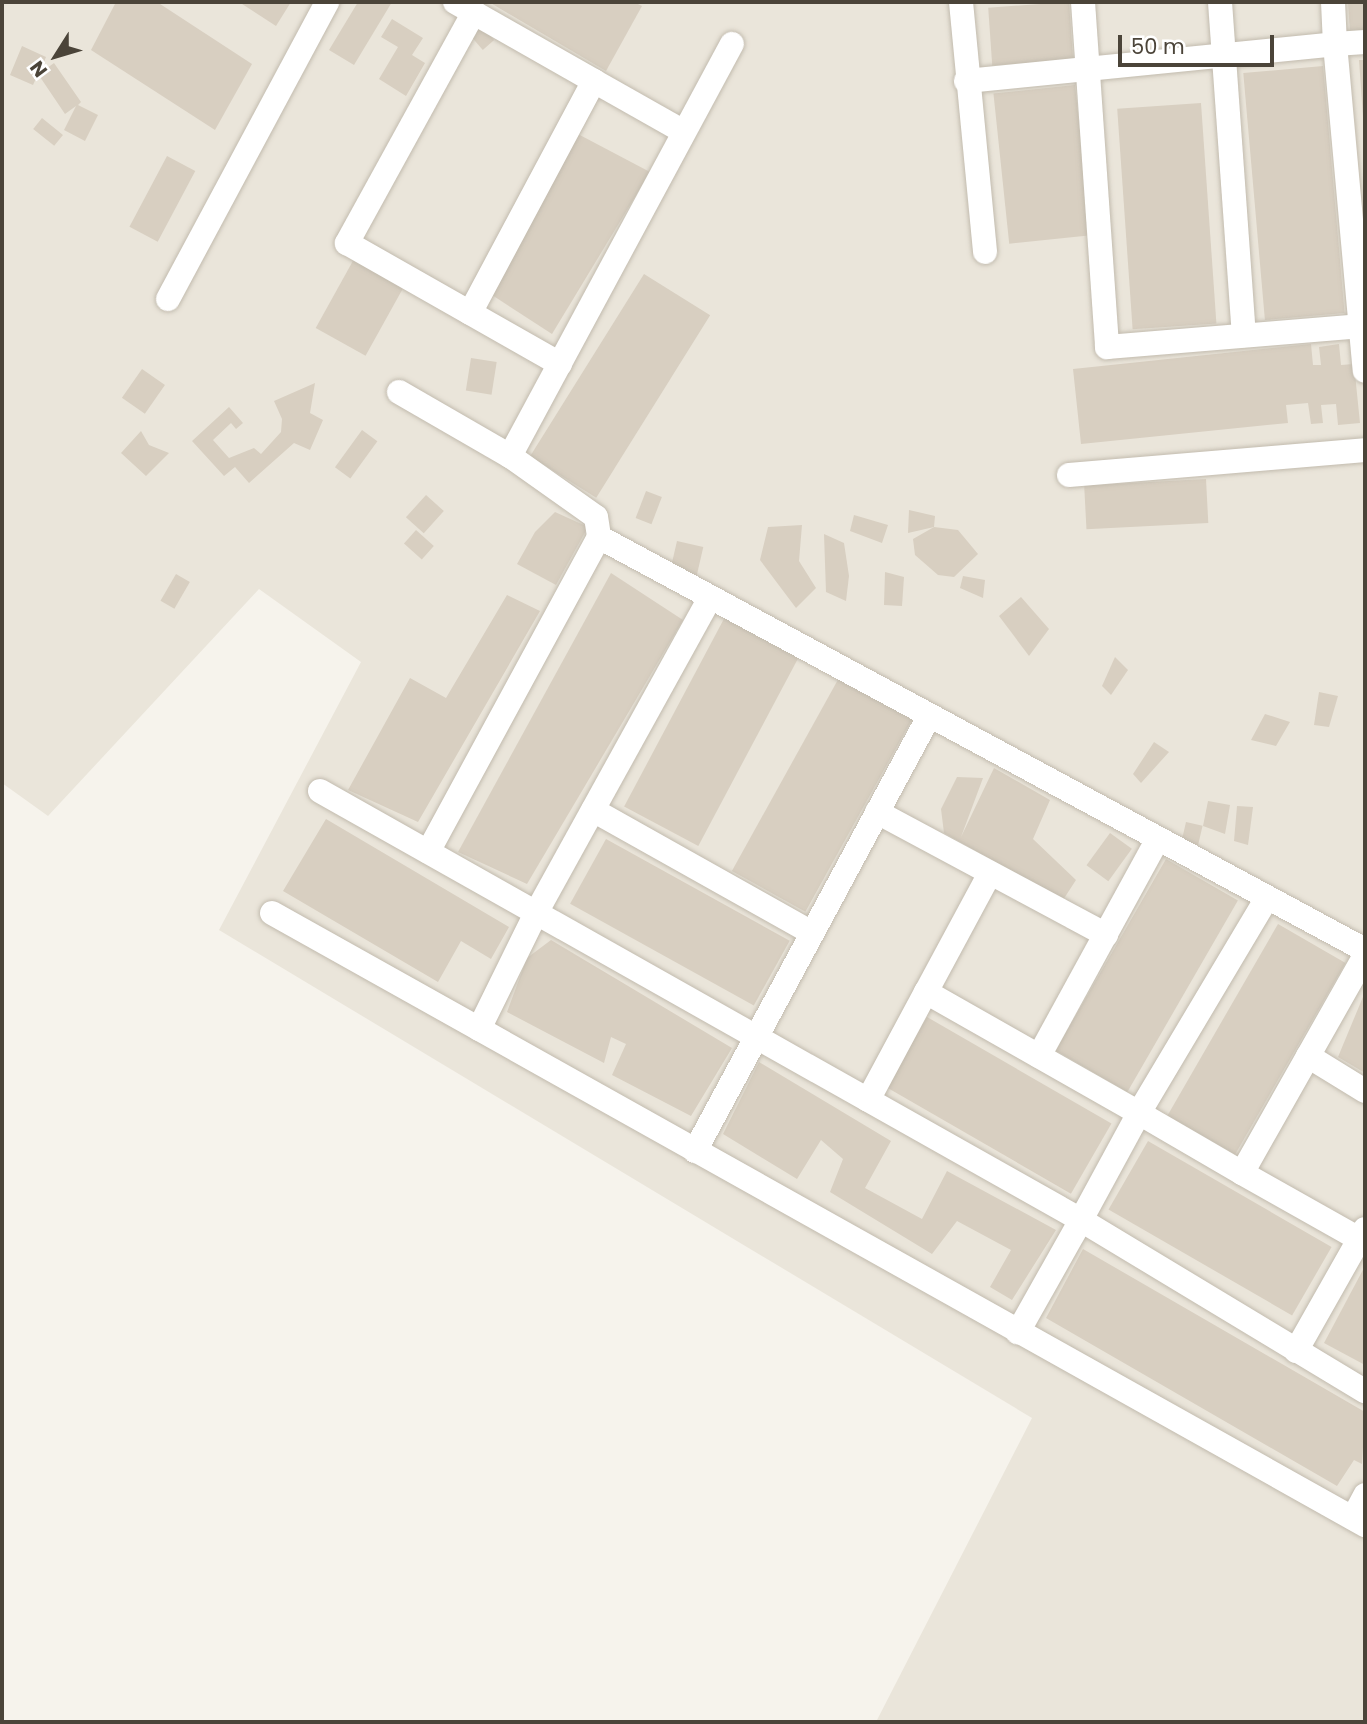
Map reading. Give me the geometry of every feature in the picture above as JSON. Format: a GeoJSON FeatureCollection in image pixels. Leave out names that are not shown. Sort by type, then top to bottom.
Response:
{"type":"FeatureCollection","features":[{"type":"Feature","properties":{"kind":"street"},"geometry":{"type":"LineString","coordinates":[[168,299],[327,2]]}},
{"type":"Feature","properties":{"kind":"street"},"geometry":{"type":"LineString","coordinates":[[961,2],[985,252]]}},
{"type":"Feature","properties":{"kind":"street"},"geometry":{"type":"LineString","coordinates":[[1083,2],[1107,347],[1363,326]]}},
{"type":"Feature","properties":{"kind":"street"},"geometry":{"type":"LineString","coordinates":[[1220,2],[1244,335]]}},
{"type":"Feature","properties":{"kind":"street"},"geometry":{"type":"LineString","coordinates":[[1332,2],[1365,371]]}},
{"type":"Feature","properties":{"kind":"street"},"geometry":{"type":"LineString","coordinates":[[560,364],[347,243],[465,7],[684,132]]}},
{"type":"Feature","properties":{"kind":"street"},"geometry":{"type":"LineString","coordinates":[[967,80],[1365,42]]}},
{"type":"Feature","properties":{"kind":"street"},"geometry":{"type":"LineString","coordinates":[[510,456],[732,44]]}},
{"type":"Feature","properties":{"kind":"street"},"geometry":{"type":"LineString","coordinates":[[470,313],[594,81]]}},
{"type":"Feature","properties":{"kind":"street"},"geometry":{"type":"LineString","coordinates":[[399,392],[510,456],[596,517],[599,537],[428,852]]}},
{"type":"Feature","properties":{"kind":"street"},"geometry":{"type":"LineString","coordinates":[[1069,475],[1365,450]]}},
{"type":"Feature","properties":{"kind":"street"},"geometry":{"type":"LineString","coordinates":[[599,537],[1365,950]]}},
{"type":"Feature","properties":{"kind":"street"},"geometry":{"type":"LineString","coordinates":[[478,1030],[536,913],[710,598]]}},
{"type":"Feature","properties":{"kind":"street"},"geometry":{"type":"LineString","coordinates":[[695,1151],[930,715]]}},
{"type":"Feature","properties":{"kind":"street"},"geometry":{"type":"LineString","coordinates":[[320,791],[1081,1220],[1365,1391]]}},
{"type":"Feature","properties":{"kind":"street"},"geometry":{"type":"LineString","coordinates":[[593,810],[812,933]]}},
{"type":"Feature","properties":{"kind":"street"},"geometry":{"type":"LineString","coordinates":[[877,812],[1105,935]]}},
{"type":"Feature","properties":{"kind":"street"},"geometry":{"type":"LineString","coordinates":[[1039,1056],[1158,839]]}},
{"type":"Feature","properties":{"kind":"street"},"geometry":{"type":"LineString","coordinates":[[868,1100],[990,873]]}},
{"type":"Feature","properties":{"kind":"street"},"geometry":{"type":"LineString","coordinates":[[1018,1332],[1139,1113],[1267,898]]}},
{"type":"Feature","properties":{"kind":"street"},"geometry":{"type":"LineString","coordinates":[[272,913],[1359,1522],[1365,1495]]}},
{"type":"Feature","properties":{"kind":"street"},"geometry":{"type":"LineString","coordinates":[[1242,1173],[1365,956]]}},
{"type":"Feature","properties":{"kind":"street"},"geometry":{"type":"LineString","coordinates":[[926,992],[1242,1173],[1362,1234],[1296,1351]]}},
{"type":"Feature","properties":{"kind":"street"},"geometry":{"type":"LineString","coordinates":[[1308,1056],[1365,1091]]}},
{"type":"Feature","properties":{"kind":"shaded area"},"geometry":{"type":"Polygon","coordinates":[[[2,2],[1365,2],[1365,1722],[876,1722],[1032,1418],[219,930],[361,662],[259,589],[48,816],[2,783],[2,2]]]}},
{"type":"Feature","properties":{"kind":"building"},"geometry":{"type":"Polygon","coordinates":[[[116,2],[157,2],[252,64],[215,130],[91,50],[116,2]]]}},
{"type":"Feature","properties":{"kind":"building"},"geometry":{"type":"Polygon","coordinates":[[[239,2],[291,2],[276,26],[239,2]]]}},
{"type":"Feature","properties":{"kind":"building"},"geometry":{"type":"Polygon","coordinates":[[[358,2],[392,2],[354,65],[329,50],[358,2]]]}},
{"type":"Feature","properties":{"kind":"building"},"geometry":{"type":"Polygon","coordinates":[[[489,2],[634,2],[642,6],[606,71],[489,2]]]}},
{"type":"Feature","properties":{"kind":"building"},"geometry":{"type":"Polygon","coordinates":[[[1069,2],[1073,60],[992,66],[988,8],[1069,2]]]}},
{"type":"Feature","properties":{"kind":"building"},"geometry":{"type":"Polygon","coordinates":[[[1348,2],[1365,2],[1365,31],[1350,32],[1348,2]]]}},
{"type":"Feature","properties":{"kind":"building"},"geometry":{"type":"Polygon","coordinates":[[[392,19],[423,38],[412,55],[425,63],[406,96],[379,79],[398,47],[381,37],[392,19]]]}},
{"type":"Feature","properties":{"kind":"building"},"geometry":{"type":"Polygon","coordinates":[[[481,25],[494,40],[483,50],[470,35],[481,25]]]}},
{"type":"Feature","properties":{"kind":"building"},"geometry":{"type":"Polygon","coordinates":[[[22,46],[46,57],[39,74],[54,63],[81,102],[78,105],[98,115],[85,141],[64,130],[76,106],[65,114],[38,74],[33,85],[10,75],[22,46]]]}},
{"type":"Feature","properties":{"kind":"building"},"geometry":{"type":"Polygon","coordinates":[[[1359,60],[1365,60],[1365,117],[1363,117],[1359,60]]]}},
{"type":"Feature","properties":{"kind":"building"},"geometry":{"type":"Polygon","coordinates":[[[1323,66],[1345,313],[1265,320],[1243,73],[1323,66]]]}},
{"type":"Feature","properties":{"kind":"building"},"geometry":{"type":"Polygon","coordinates":[[[1075,85],[1091,235],[1009,244],[993,94],[1075,85]]]}},
{"type":"Feature","properties":{"kind":"building"},"geometry":{"type":"Polygon","coordinates":[[[1201,103],[1216,323],[1133,329],[1117,109],[1201,103]]]}},
{"type":"Feature","properties":{"kind":"building"},"geometry":{"type":"Polygon","coordinates":[[[42,118],[63,135],[54,146],[33,129],[42,118]]]}},
{"type":"Feature","properties":{"kind":"building"},"geometry":{"type":"Polygon","coordinates":[[[576,133],[650,172],[552,334],[492,295],[576,133]]]}},
{"type":"Feature","properties":{"kind":"building"},"geometry":{"type":"Polygon","coordinates":[[[167,156],[195,171],[158,242],[129,227],[167,156]]]}},
{"type":"Feature","properties":{"kind":"building"},"geometry":{"type":"Polygon","coordinates":[[[354,259],[404,287],[366,356],[316,328],[354,259]]]}},
{"type":"Feature","properties":{"kind":"building"},"geometry":{"type":"Polygon","coordinates":[[[644,274],[710,315],[596,498],[530,456],[644,274]]]}},
{"type":"Feature","properties":{"kind":"building"},"geometry":{"type":"Polygon","coordinates":[[[1311,344],[1313,365],[1321,365],[1319,347],[1339,344],[1341,365],[1354,364],[1360,423],[1338,425],[1336,404],[1321,405],[1323,423],[1311,424],[1308,403],[1286,405],[1288,423],[1081,444],[1073,369],[1311,344]]]}},
{"type":"Feature","properties":{"kind":"building"},"geometry":{"type":"Polygon","coordinates":[[[471,358],[497,362],[492,395],[466,391],[471,358]]]}},
{"type":"Feature","properties":{"kind":"building"},"geometry":{"type":"Polygon","coordinates":[[[142,369],[165,385],[145,414],[122,398],[142,369]]]}},
{"type":"Feature","properties":{"kind":"building"},"geometry":{"type":"Polygon","coordinates":[[[315,383],[310,413],[323,420],[310,450],[294,443],[249,483],[235,467],[224,476],[192,441],[229,407],[243,423],[236,429],[231,423],[213,440],[229,458],[254,448],[261,454],[281,432],[282,419],[274,401],[315,383]]]}},
{"type":"Feature","properties":{"kind":"building"},"geometry":{"type":"Polygon","coordinates":[[[362,430],[377,441],[350,478],[335,467],[362,430]]]}},
{"type":"Feature","properties":{"kind":"building"},"geometry":{"type":"Polygon","coordinates":[[[141,431],[149,445],[169,453],[146,476],[121,453],[141,431]]]}},
{"type":"Feature","properties":{"kind":"building"},"geometry":{"type":"Polygon","coordinates":[[[1206,479],[1208,523],[1086,529],[1084,485],[1206,479]]]}},
{"type":"Feature","properties":{"kind":"building"},"geometry":{"type":"Polygon","coordinates":[[[646,491],[662,497],[651,524],[636,518],[646,491]]]}},
{"type":"Feature","properties":{"kind":"building"},"geometry":{"type":"Polygon","coordinates":[[[426,495],[444,511],[424,533],[406,517],[426,495]]]}},
{"type":"Feature","properties":{"kind":"building"},"geometry":{"type":"Polygon","coordinates":[[[909,510],[935,516],[934,527],[908,533],[909,510]]]}},
{"type":"Feature","properties":{"kind":"building"},"geometry":{"type":"Polygon","coordinates":[[[555,512],[588,527],[556,585],[517,564],[535,532],[555,512]]]}},
{"type":"Feature","properties":{"kind":"building"},"geometry":{"type":"Polygon","coordinates":[[[854,515],[888,525],[882,543],[850,531],[854,515]]]}},
{"type":"Feature","properties":{"kind":"building"},"geometry":{"type":"Polygon","coordinates":[[[802,525],[799,561],[816,588],[796,608],[760,560],[768,527],[802,525]]]}},
{"type":"Feature","properties":{"kind":"building"},"geometry":{"type":"Polygon","coordinates":[[[934,527],[958,530],[978,554],[954,577],[938,575],[915,555],[913,539],[934,527]]]}},
{"type":"Feature","properties":{"kind":"building"},"geometry":{"type":"Polygon","coordinates":[[[416,530],[434,546],[422,559],[404,543],[416,530]]]}},
{"type":"Feature","properties":{"kind":"building"},"geometry":{"type":"Polygon","coordinates":[[[824,534],[844,543],[849,576],[846,601],[826,592],[824,534]]]}},
{"type":"Feature","properties":{"kind":"building"},"geometry":{"type":"Polygon","coordinates":[[[677,541],[703,547],[697,576],[670,570],[677,541]]]}},
{"type":"Feature","properties":{"kind":"building"},"geometry":{"type":"Polygon","coordinates":[[[885,572],[904,577],[902,606],[884,605],[885,572]]]}},
{"type":"Feature","properties":{"kind":"building"},"geometry":{"type":"Polygon","coordinates":[[[611,573],[683,620],[527,884],[458,852],[611,573]]]}},
{"type":"Feature","properties":{"kind":"building"},"geometry":{"type":"Polygon","coordinates":[[[176,574],[190,582],[174,609],[160,601],[176,574]]]}},
{"type":"Feature","properties":{"kind":"building"},"geometry":{"type":"Polygon","coordinates":[[[963,576],[985,580],[983,598],[960,588],[963,576]]]}},
{"type":"Feature","properties":{"kind":"building"},"geometry":{"type":"Polygon","coordinates":[[[507,595],[540,611],[418,822],[348,790],[410,678],[446,698],[507,595]]]}},
{"type":"Feature","properties":{"kind":"building"},"geometry":{"type":"Polygon","coordinates":[[[1021,597],[1049,629],[1029,656],[999,616],[1021,597]]]}},
{"type":"Feature","properties":{"kind":"building"},"geometry":{"type":"Polygon","coordinates":[[[726,615],[800,654],[698,846],[624,807],[726,615]]]}},
{"type":"Feature","properties":{"kind":"building"},"geometry":{"type":"Polygon","coordinates":[[[1115,657],[1128,670],[1111,695],[1102,686],[1115,657]]]}},
{"type":"Feature","properties":{"kind":"building"},"geometry":{"type":"Polygon","coordinates":[[[840,676],[913,717],[805,912],[732,871],[840,676]]]}},
{"type":"Feature","properties":{"kind":"building"},"geometry":{"type":"Polygon","coordinates":[[[1319,692],[1338,696],[1329,727],[1314,725],[1319,692]]]}},
{"type":"Feature","properties":{"kind":"building"},"geometry":{"type":"Polygon","coordinates":[[[1265,714],[1290,722],[1276,746],[1251,740],[1265,714]]]}},
{"type":"Feature","properties":{"kind":"building"},"geometry":{"type":"Polygon","coordinates":[[[1154,742],[1169,752],[1141,783],[1133,774],[1154,742]]]}},
{"type":"Feature","properties":{"kind":"building"},"geometry":{"type":"Polygon","coordinates":[[[994,768],[1050,800],[1033,839],[1076,880],[1063,900],[944,833],[941,809],[957,777],[983,778],[961,837],[994,768]]]}},
{"type":"Feature","properties":{"kind":"building"},"geometry":{"type":"Polygon","coordinates":[[[1208,801],[1230,805],[1225,834],[1203,826],[1208,801]]]}},
{"type":"Feature","properties":{"kind":"building"},"geometry":{"type":"Polygon","coordinates":[[[1237,806],[1253,807],[1248,845],[1234,841],[1237,806]]]}},
{"type":"Feature","properties":{"kind":"building"},"geometry":{"type":"Polygon","coordinates":[[[326,819],[509,927],[491,959],[461,941],[438,982],[283,891],[326,819]]]}},
{"type":"Feature","properties":{"kind":"building"},"geometry":{"type":"Polygon","coordinates":[[[1186,822],[1203,826],[1198,845],[1182,841],[1186,822]]]}},
{"type":"Feature","properties":{"kind":"building"},"geometry":{"type":"Polygon","coordinates":[[[1110,833],[1132,849],[1108,881],[1086,865],[1110,833]]]}},
{"type":"Feature","properties":{"kind":"building"},"geometry":{"type":"Polygon","coordinates":[[[606,839],[790,941],[754,1006],[570,904],[606,839]]]}},
{"type":"Feature","properties":{"kind":"building"},"geometry":{"type":"Polygon","coordinates":[[[1166,859],[1238,901],[1127,1092],[1056,1050],[1166,859]]]}},
{"type":"Feature","properties":{"kind":"building"},"geometry":{"type":"Polygon","coordinates":[[[1278,924],[1346,963],[1235,1154],[1168,1115],[1278,924]]]}},
{"type":"Feature","properties":{"kind":"building"},"geometry":{"type":"Polygon","coordinates":[[[551,940],[732,1048],[691,1116],[612,1075],[626,1044],[611,1037],[604,1063],[507,1012],[527,958],[551,940]]]}},
{"type":"Feature","properties":{"kind":"building"},"geometry":{"type":"Polygon","coordinates":[[[1365,992],[1365,1073],[1338,1057],[1365,992]]]}},
{"type":"Feature","properties":{"kind":"building"},"geometry":{"type":"Polygon","coordinates":[[[927,1017],[1111,1124],[1071,1194],[887,1087],[927,1017]]]}},
{"type":"Feature","properties":{"kind":"building"},"geometry":{"type":"Polygon","coordinates":[[[759,1062],[891,1141],[865,1188],[922,1219],[947,1171],[1056,1230],[1012,1300],[990,1287],[1011,1250],[957,1221],[932,1254],[830,1192],[843,1159],[821,1140],[797,1179],[723,1134],[759,1062]]]}},
{"type":"Feature","properties":{"kind":"building"},"geometry":{"type":"Polygon","coordinates":[[[1148,1141],[1332,1247],[1292,1315],[1108,1209],[1148,1141]]]}},
{"type":"Feature","properties":{"kind":"building"},"geometry":{"type":"Polygon","coordinates":[[[1083,1249],[1365,1412],[1362,1464],[1354,1460],[1337,1486],[1046,1318],[1083,1249]]]}},
{"type":"Feature","properties":{"kind":"building"},"geometry":{"type":"Polygon","coordinates":[[[1365,1266],[1365,1365],[1324,1343],[1365,1266]]]}}]}
